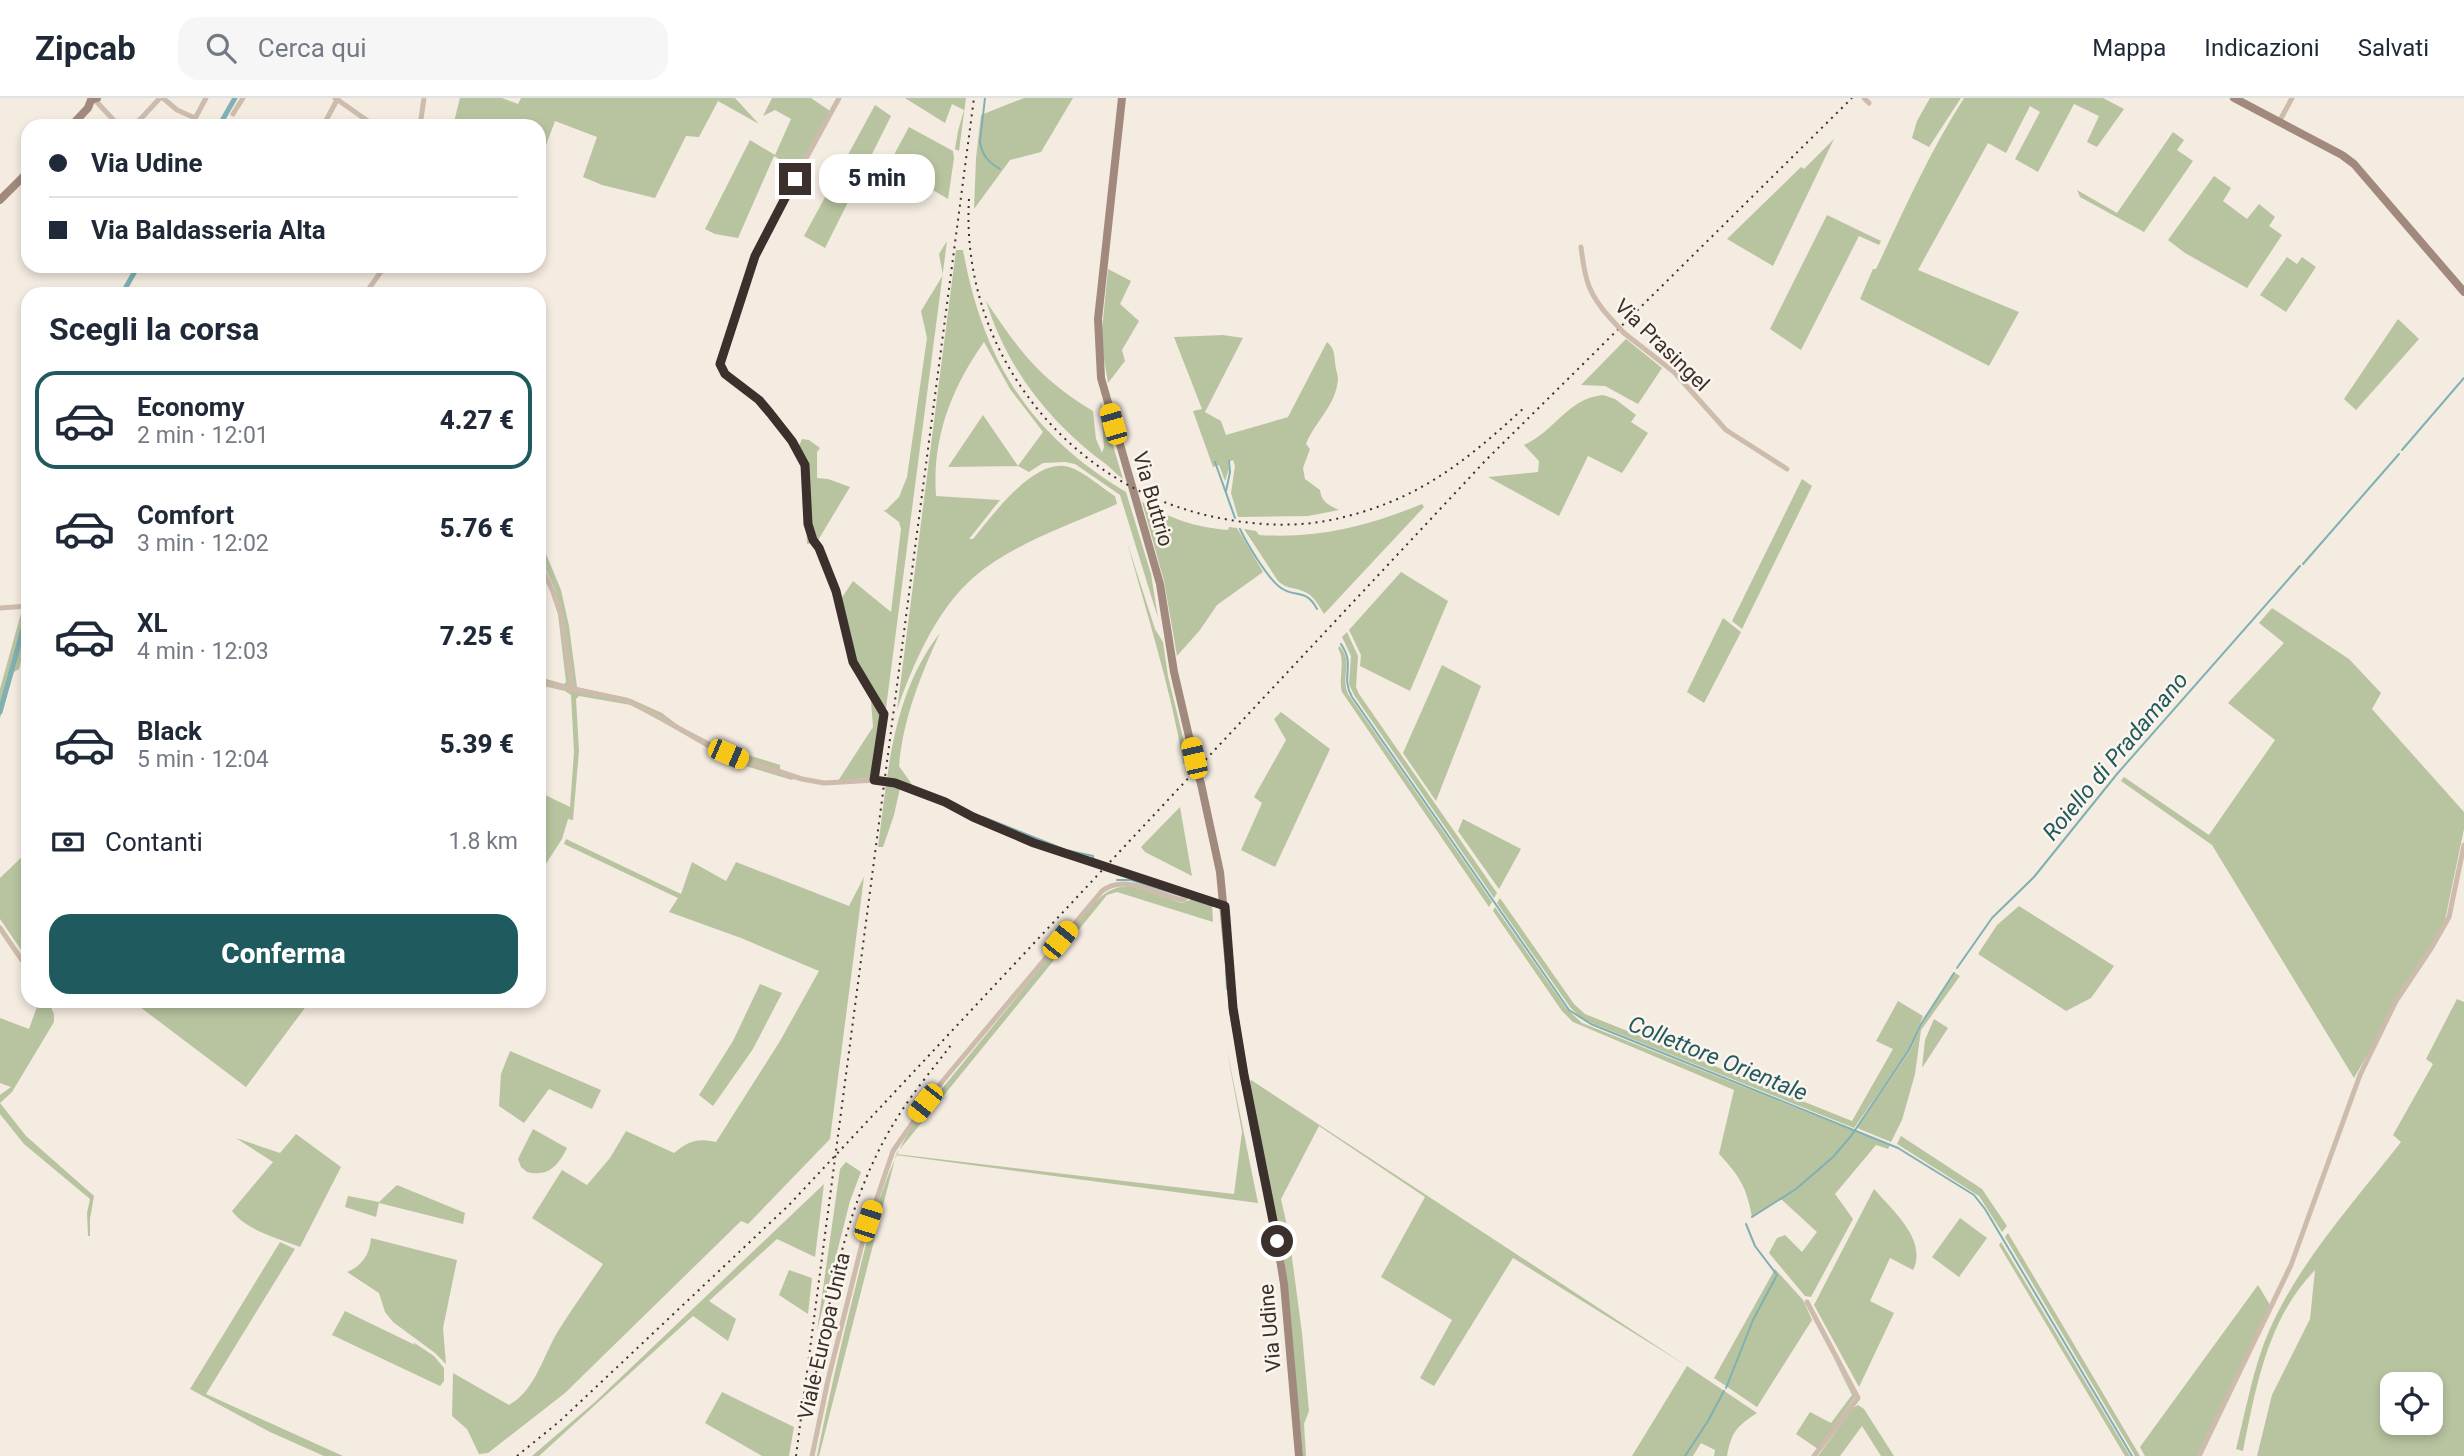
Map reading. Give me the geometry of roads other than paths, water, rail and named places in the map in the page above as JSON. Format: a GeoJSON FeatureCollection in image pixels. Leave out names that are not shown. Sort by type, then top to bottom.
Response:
{"type":"FeatureCollection","features":[{"type":"Feature","properties":{"kind":"street"},"geometry":{"type":"LineString","coordinates":[[141,119],[162,98],[177,110],[195,118],[206,98]]}},
{"type":"Feature","properties":{"kind":"street"},"geometry":{"type":"LineString","coordinates":[[233,114],[243,98]]}},
{"type":"Feature","properties":{"kind":"street"},"geometry":{"type":"LineString","coordinates":[[326,119],[337,98],[365,119]]}},
{"type":"Feature","properties":{"kind":"street"},"geometry":{"type":"LineString","coordinates":[[421,119],[424,98]]}},
{"type":"Feature","properties":{"kind":"street"},"geometry":{"type":"LineString","coordinates":[[839,98],[761,242],[720,364],[725,374],[759,400],[770,413],[792,441],[805,465],[808,524],[813,540],[819,548],[836,591],[853,662],[884,714],[874,780]]}},
{"type":"Feature","properties":{"kind":"street","name":"Via Buttrio"},"geometry":{"type":"LineString","coordinates":[[1122,98],[1098,319],[1101,379],[1160,584],[1174,672],[1201,784],[1225,906]]}},
{"type":"Feature","properties":{"kind":"street"},"geometry":{"type":"LineString","coordinates":[[2234,98],[2342,155],[2354,164],[2464,292]]}},
{"type":"Feature","properties":{"kind":"street"},"geometry":{"type":"LineString","coordinates":[[2278,122],[2292,98]]}},
{"type":"Feature","properties":{"kind":"street"},"geometry":{"type":"LineString","coordinates":[[78,119],[93,99],[112,119]]}},
{"type":"Feature","properties":{"kind":"street"},"geometry":{"type":"LineString","coordinates":[[0,200],[21,179]]}},
{"type":"Feature","properties":{"kind":"street","name":"Via Prasingel"},"geometry":{"type":"LineString","coordinates":[[1581,247],[1587,286],[1611,318],[1624,332],[1674,372],[1726,430],[1787,469]]}},
{"type":"Feature","properties":{"kind":"street"},"geometry":{"type":"LineString","coordinates":[[546,577],[561,615],[573,690]]}},
{"type":"Feature","properties":{"kind":"street"},"geometry":{"type":"LineString","coordinates":[[0,608],[21,606]]}},
{"type":"Feature","properties":{"kind":"street"},"geometry":{"type":"LineString","coordinates":[[546,684],[626,700],[654,713],[711,747],[802,779],[824,783],[874,780],[895,783],[926,794],[1034,843],[1225,906]]}},
{"type":"Feature","properties":{"kind":"street"},"geometry":{"type":"LineString","coordinates":[[2199,1456],[2291,1265],[2360,1075],[2396,1001],[2449,917],[2464,845]]}},
{"type":"Feature","properties":{"kind":"street","name":"Viale Europa Unita"},"geometry":{"type":"LineString","coordinates":[[812,1456],[864,1236],[889,1159],[904,1133],[952,1069],[1102,891],[1115,884],[1126,883],[1183,900],[1189,895]]}},
{"type":"Feature","properties":{"kind":"street","name":"Via Udine"},"geometry":{"type":"LineString","coordinates":[[1225,906],[1233,1008],[1284,1284],[1299,1456]]}},
{"type":"Feature","properties":{"kind":"street"},"geometry":{"type":"LineString","coordinates":[[0,928],[21,959]]}},
{"type":"Feature","properties":{"kind":"street"},"geometry":{"type":"LineString","coordinates":[[1807,1302],[1858,1398],[1814,1456]]}},
{"type":"Feature","properties":{"kind":"waterway"},"geometry":{"type":"LineString","coordinates":[[223,119],[235,98]]}},
{"type":"Feature","properties":{"kind":"waterway","name":"Collettore Orientale"},"geometry":{"type":"LineString","coordinates":[[985,98],[981,147],[986,158],[1000,169]]}},
{"type":"Feature","properties":{"kind":"waterway"},"geometry":{"type":"LineString","coordinates":[[126,287],[134,273]]}},
{"type":"Feature","properties":{"kind":"waterway","name":"Roiello di Pradamano"},"geometry":{"type":"LineString","coordinates":[[2402,450],[2464,378]]}},
{"type":"Feature","properties":{"kind":"waterway","name":"Roiello di Pradamano"},"geometry":{"type":"LineString","coordinates":[[2303,564],[2399,454]]}},
{"type":"Feature","properties":{"kind":"waterway"},"geometry":{"type":"LineString","coordinates":[[1226,491],[1229,461]]}},
{"type":"Feature","properties":{"kind":"waterway","name":"Collettore Orientale"},"geometry":{"type":"LineString","coordinates":[[1215,462],[1235,518]]}},
{"type":"Feature","properties":{"kind":"waterway","name":"Collettore Orientale"},"geometry":{"type":"LineString","coordinates":[[1240,529],[1270,577],[1286,591],[1309,598],[1317,609]]}},
{"type":"Feature","properties":{"kind":"waterway","name":"Roiello di Pradamano"},"geometry":{"type":"LineString","coordinates":[[1957,968],[1992,918],[2034,877],[2117,774],[2300,566]]}},
{"type":"Feature","properties":{"kind":"waterway"},"geometry":{"type":"LineString","coordinates":[[0,712],[21,636]]}},
{"type":"Feature","properties":{"kind":"waterway","name":"Collettore Orientale"},"geometry":{"type":"LineString","coordinates":[[1341,644],[1347,659],[1347,683],[1352,697],[1569,1010],[1591,1024],[1898,1148],[1974,1195],[1985,1209],[2132,1456]]}},
{"type":"Feature","properties":{"kind":"waterway"},"geometry":{"type":"LineString","coordinates":[[983,817],[1093,858]]}},
{"type":"Feature","properties":{"kind":"waterway"},"geometry":{"type":"LineString","coordinates":[[1117,880],[1131,880],[1182,896]]}},
{"type":"Feature","properties":{"kind":"waterway"},"geometry":{"type":"LineString","coordinates":[[1191,899],[1213,906]]}},
{"type":"Feature","properties":{"kind":"waterway"},"geometry":{"type":"LineString","coordinates":[[1226,971],[1227,989]]}},
{"type":"Feature","properties":{"kind":"waterway","name":"Roiello di Pradamano"},"geometry":{"type":"LineString","coordinates":[[1752,1217],[1796,1189],[1833,1157],[1851,1136],[1909,1050],[1921,1024],[1954,973]]}},
{"type":"Feature","properties":{"kind":"waterway"},"geometry":{"type":"LineString","coordinates":[[1230,1012],[1260,1175]]}},
{"type":"Feature","properties":{"kind":"waterway","name":"Roiello di Pradamano"},"geometry":{"type":"LineString","coordinates":[[1726,1388],[1753,1320],[1777,1275],[1755,1246],[1746,1224]]}},
{"type":"Feature","properties":{"kind":"waterway","name":"Roiello di Pradamano"},"geometry":{"type":"LineString","coordinates":[[1685,1456],[1724,1391]]}},
{"type":"Feature","properties":{"kind":"railway"},"geometry":{"type":"LineString","coordinates":[[796,1456],[974,98]]}},
{"type":"Feature","properties":{"kind":"railway"},"geometry":{"type":"LineString","coordinates":[[517,1456],[560,1421],[789,1205],[1486,460],[1852,98]]}},
{"type":"Feature","properties":{"kind":"railway"},"geometry":{"type":"LineString","coordinates":[[969,199],[971,254],[982,307],[1003,357],[1032,402],[1068,441],[1110,474],[1158,499],[1210,516],[1240,522],[1286,525],[1331,520],[1388,503],[1437,478],[1459,463],[1525,407]]}},
{"type":"Feature","properties":{"kind":"railway"},"geometry":{"type":"LineString","coordinates":[[816,1373],[844,1244],[865,1182],[900,1113],[951,1045]]}}]}
